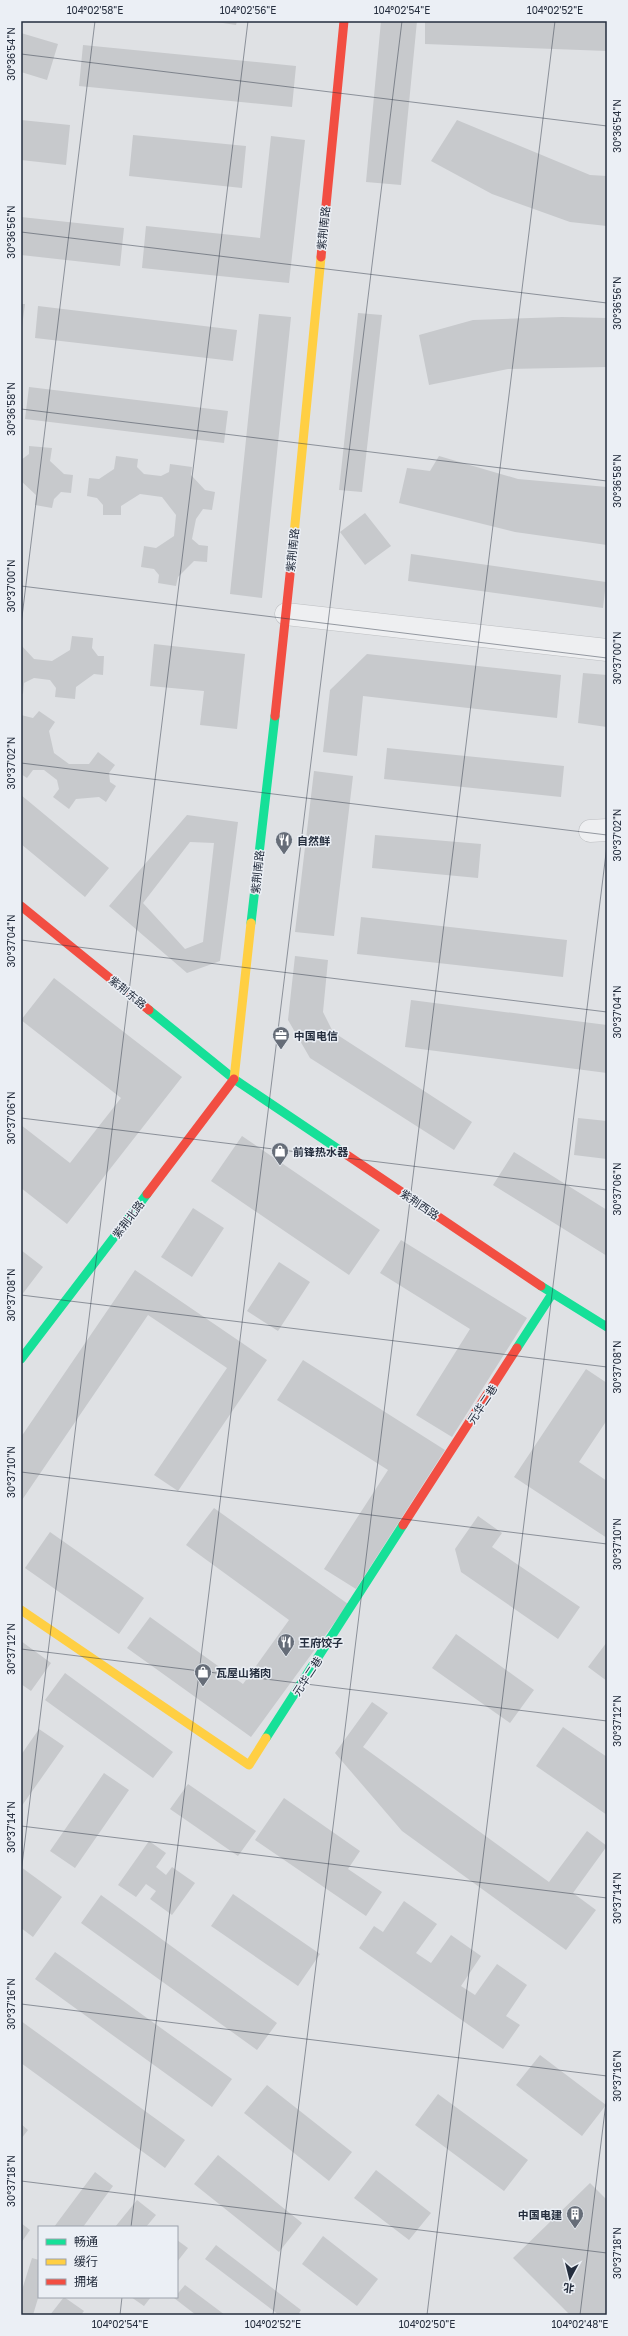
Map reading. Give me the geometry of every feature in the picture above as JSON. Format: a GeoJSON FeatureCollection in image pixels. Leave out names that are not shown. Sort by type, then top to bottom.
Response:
{"type":"FeatureCollection","features":[{"type":"Feature","properties":{"kind":"street","name":"紫荆南路"},"geometry":{"type":"LineString","coordinates":[[234,1079],[286,614],[344,21]]}},
{"type":"Feature","properties":{"kind":"street"},"geometry":{"type":"LineString","coordinates":[[286,614],[607,650]]}},
{"type":"Feature","properties":{"kind":"street","name":"紫荆东路"},"geometry":{"type":"LineString","coordinates":[[21,906],[234,1079]]}},
{"type":"Feature","properties":{"kind":"street","name":"紫荆西路"},"geometry":{"type":"LineString","coordinates":[[234,1079],[552,1294],[607,1327]]}},
{"type":"Feature","properties":{"kind":"street","name":"紫荆北路"},"geometry":{"type":"LineString","coordinates":[[21,1359],[234,1079]]}},
{"type":"Feature","properties":{"kind":"street","name":"元华二巷"},"geometry":{"type":"LineString","coordinates":[[21,1610],[249,1765],[552,1294]]}},
{"type":"Feature","properties":{"kind":"building"},"geometry":{"type":"Polygon","coordinates":[[[210,21],[237,21],[236,25],[210,21]]]}},
{"type":"Feature","properties":{"kind":"building"},"geometry":{"type":"Polygon","coordinates":[[[381,21],[417,21],[401,185],[366,182],[381,21]]]}},
{"type":"Feature","properties":{"kind":"building"},"geometry":{"type":"Polygon","coordinates":[[[425,21],[607,21],[607,51],[425,44],[425,21]]]}},
{"type":"Feature","properties":{"kind":"building"},"geometry":{"type":"Polygon","coordinates":[[[21,33],[58,44],[47,80],[21,72],[21,33]]]}},
{"type":"Feature","properties":{"kind":"building"},"geometry":{"type":"Polygon","coordinates":[[[83,45],[296,66],[292,107],[79,86],[83,45]]]}},
{"type":"Feature","properties":{"kind":"building"},"geometry":{"type":"Polygon","coordinates":[[[21,120],[70,125],[66,165],[21,160],[21,120]]]}},
{"type":"Feature","properties":{"kind":"building"},"geometry":{"type":"Polygon","coordinates":[[[457,120],[590,175],[607,176],[607,226],[570,222],[492,194],[431,161],[457,120]]]}},
{"type":"Feature","properties":{"kind":"building"},"geometry":{"type":"Polygon","coordinates":[[[133,135],[246,146],[242,188],[129,176],[133,135]]]}},
{"type":"Feature","properties":{"kind":"building"},"geometry":{"type":"Polygon","coordinates":[[[271,136],[305,140],[289,283],[142,268],[146,226],[260,238],[271,136]]]}},
{"type":"Feature","properties":{"kind":"building"},"geometry":{"type":"Polygon","coordinates":[[[21,217],[124,228],[120,266],[21,255],[21,217]]]}},
{"type":"Feature","properties":{"kind":"building"},"geometry":{"type":"Polygon","coordinates":[[[21,304],[25,304],[22,327],[21,327],[21,304]]]}},
{"type":"Feature","properties":{"kind":"building"},"geometry":{"type":"Polygon","coordinates":[[[38,306],[237,330],[233,361],[35,338],[38,306]]]}},
{"type":"Feature","properties":{"kind":"building"},"geometry":{"type":"Polygon","coordinates":[[[358,313],[382,315],[362,492],[339,490],[358,313]]]}},
{"type":"Feature","properties":{"kind":"building"},"geometry":{"type":"Polygon","coordinates":[[[259,314],[291,317],[262,598],[230,594],[259,314]]]}},
{"type":"Feature","properties":{"kind":"building"},"geometry":{"type":"Polygon","coordinates":[[[562,317],[607,318],[607,367],[508,369],[429,385],[419,335],[473,320],[562,317]]]}},
{"type":"Feature","properties":{"kind":"building"},"geometry":{"type":"Polygon","coordinates":[[[29,387],[228,411],[224,443],[25,419],[29,387]]]}},
{"type":"Feature","properties":{"kind":"building"},"geometry":{"type":"Polygon","coordinates":[[[29,446],[52,448],[50,461],[64,474],[73,475],[71,493],[61,492],[54,499],[52,508],[35,505],[36,495],[21,481],[21,460],[29,454],[29,446]]]}},
{"type":"Feature","properties":{"kind":"building"},"geometry":{"type":"Polygon","coordinates":[[[116,456],[138,459],[137,467],[144,474],[161,476],[169,472],[170,464],[192,467],[191,475],[205,490],[215,492],[212,510],[203,509],[196,519],[192,539],[199,545],[208,546],[207,562],[194,561],[178,577],[176,586],[158,583],[159,575],[154,569],[141,567],[144,546],[156,548],[174,536],[176,515],[162,497],[140,494],[121,506],[121,515],[103,515],[103,505],[97,498],[87,496],[89,478],[99,479],[114,469],[116,456]]]}},
{"type":"Feature","properties":{"kind":"building"},"geometry":{"type":"Polygon","coordinates":[[[439,456],[518,479],[607,487],[607,545],[515,532],[399,503],[407,468],[430,471],[439,456]]]}},
{"type":"Feature","properties":{"kind":"building"},"geometry":{"type":"Polygon","coordinates":[[[365,513],[391,546],[365,565],[340,532],[365,513]]]}},
{"type":"Feature","properties":{"kind":"building"},"geometry":{"type":"Polygon","coordinates":[[[411,554],[606,582],[603,608],[408,581],[411,554]]]}},
{"type":"Feature","properties":{"kind":"building"},"geometry":{"type":"Polygon","coordinates":[[[72,636],[93,638],[92,648],[98,656],[104,656],[103,675],[94,674],[76,687],[75,699],[55,697],[56,688],[50,680],[34,678],[24,683],[23,694],[21,693],[21,645],[34,659],[52,661],[70,650],[72,636]]]}},
{"type":"Feature","properties":{"kind":"building"},"geometry":{"type":"Polygon","coordinates":[[[154,644],[245,654],[237,729],[200,725],[204,691],[150,686],[154,644]]]}},
{"type":"Feature","properties":{"kind":"building"},"geometry":{"type":"Polygon","coordinates":[[[367,654],[561,675],[557,718],[363,696],[357,756],[323,752],[330,690],[367,654]]]}},
{"type":"Feature","properties":{"kind":"building"},"geometry":{"type":"Polygon","coordinates":[[[583,673],[607,675],[607,727],[578,723],[583,673]]]}},
{"type":"Feature","properties":{"kind":"building"},"geometry":{"type":"Polygon","coordinates":[[[39,711],[55,722],[49,731],[54,753],[69,764],[89,764],[98,752],[115,765],[109,773],[110,782],[116,786],[106,802],[99,797],[76,799],[69,809],[53,797],[59,789],[57,780],[44,770],[33,770],[27,778],[21,774],[21,715],[33,718],[39,711]]]}},
{"type":"Feature","properties":{"kind":"building"},"geometry":{"type":"Polygon","coordinates":[[[387,748],[564,766],[561,797],[384,779],[387,748]]]}},
{"type":"Feature","properties":{"kind":"building"},"geometry":{"type":"Polygon","coordinates":[[[314,771],[353,776],[334,936],[295,932],[314,771]]]}},
{"type":"Feature","properties":{"kind":"building"},"geometry":{"type":"Polygon","coordinates":[[[21,795],[109,868],[85,897],[21,844],[21,795]]]}},
{"type":"Feature","properties":{"kind":"building"},"geometry":{"type":"Polygon","coordinates":[[[187,815],[238,822],[220,961],[187,973],[109,906],[187,815]],[[190,842],[143,903],[185,949],[203,942],[214,843],[190,842]]]}},
{"type":"Feature","properties":{"kind":"building"},"geometry":{"type":"Polygon","coordinates":[[[375,835],[481,844],[478,878],[372,868],[375,835]]]}},
{"type":"Feature","properties":{"kind":"building"},"geometry":{"type":"Polygon","coordinates":[[[361,917],[567,940],[563,977],[357,954],[361,917]]]}},
{"type":"Feature","properties":{"kind":"building"},"geometry":{"type":"Polygon","coordinates":[[[295,956],[328,960],[323,1012],[333,1032],[472,1122],[454,1150],[310,1058],[288,1020],[295,956]]]}},
{"type":"Feature","properties":{"kind":"building"},"geometry":{"type":"Polygon","coordinates":[[[54,978],[182,1077],[67,1224],[21,1188],[21,1125],[70,1163],[121,1098],[21,1020],[54,978]]]}},
{"type":"Feature","properties":{"kind":"building"},"geometry":{"type":"Polygon","coordinates":[[[411,1000],[607,1025],[607,1073],[405,1047],[411,1000]]]}},
{"type":"Feature","properties":{"kind":"building"},"geometry":{"type":"Polygon","coordinates":[[[578,1118],[607,1121],[607,1159],[574,1155],[578,1118]]]}},
{"type":"Feature","properties":{"kind":"building"},"geometry":{"type":"Polygon","coordinates":[[[242,1136],[380,1230],[349,1275],[211,1181],[242,1136]]]}},
{"type":"Feature","properties":{"kind":"building"},"geometry":{"type":"Polygon","coordinates":[[[514,1152],[607,1210],[607,1256],[493,1185],[514,1152]]]}},
{"type":"Feature","properties":{"kind":"building"},"geometry":{"type":"Polygon","coordinates":[[[193,1208],[224,1228],[192,1277],[161,1257],[193,1208]]]}},
{"type":"Feature","properties":{"kind":"building"},"geometry":{"type":"Polygon","coordinates":[[[401,1240],[527,1318],[452,1437],[416,1415],[470,1329],[380,1273],[401,1240]]]}},
{"type":"Feature","properties":{"kind":"building"},"geometry":{"type":"Polygon","coordinates":[[[21,1250],[43,1267],[21,1296],[21,1250]]]}},
{"type":"Feature","properties":{"kind":"building"},"geometry":{"type":"Polygon","coordinates":[[[279,1262],[310,1282],[278,1331],[247,1311],[279,1262]]]}},
{"type":"Feature","properties":{"kind":"building"},"geometry":{"type":"Polygon","coordinates":[[[135,1270],[267,1360],[178,1491],[154,1475],[227,1368],[148,1315],[22,1500],[21,1437],[135,1270]]]}},
{"type":"Feature","properties":{"kind":"building"},"geometry":{"type":"Polygon","coordinates":[[[303,1360],[445,1450],[356,1589],[324,1569],[388,1470],[277,1400],[303,1360]]]}},
{"type":"Feature","properties":{"kind":"building"},"geometry":{"type":"Polygon","coordinates":[[[586,1369],[607,1383],[607,1420],[579,1462],[607,1481],[607,1538],[514,1477],[586,1369]]]}},
{"type":"Feature","properties":{"kind":"building"},"geometry":{"type":"Polygon","coordinates":[[[214,1508],[348,1604],[251,1737],[127,1648],[150,1617],[243,1684],[289,1620],[186,1545],[214,1508]]]}},
{"type":"Feature","properties":{"kind":"building"},"geometry":{"type":"Polygon","coordinates":[[[478,1516],[502,1533],[492,1547],[580,1607],[558,1639],[461,1572],[455,1549],[478,1516]]]}},
{"type":"Feature","properties":{"kind":"building"},"geometry":{"type":"Polygon","coordinates":[[[50,1532],[144,1598],[119,1634],[25,1568],[50,1532]]]}},
{"type":"Feature","properties":{"kind":"building"},"geometry":{"type":"Polygon","coordinates":[[[456,1634],[534,1690],[510,1723],[432,1668],[456,1634]]]}},
{"type":"Feature","properties":{"kind":"building"},"geometry":{"type":"Polygon","coordinates":[[[21,1641],[51,1663],[31,1691],[21,1684],[21,1641]]]}},
{"type":"Feature","properties":{"kind":"building"},"geometry":{"type":"Polygon","coordinates":[[[607,1642],[607,1681],[588,1667],[607,1642]]]}},
{"type":"Feature","properties":{"kind":"building"},"geometry":{"type":"Polygon","coordinates":[[[65,1673],[173,1752],[153,1778],[45,1700],[65,1673]]]}},
{"type":"Feature","properties":{"kind":"building"},"geometry":{"type":"Polygon","coordinates":[[[372,1702],[388,1713],[363,1747],[549,1882],[587,1831],[607,1846],[573,1893],[596,1910],[566,1950],[402,1831],[335,1753],[372,1702]]]}},
{"type":"Feature","properties":{"kind":"building"},"geometry":{"type":"Polygon","coordinates":[[[563,1727],[607,1757],[607,1815],[536,1766],[563,1727]]]}},
{"type":"Feature","properties":{"kind":"building"},"geometry":{"type":"Polygon","coordinates":[[[39,1729],[64,1746],[21,1807],[21,1755],[39,1729]]]}},
{"type":"Feature","properties":{"kind":"building"},"geometry":{"type":"Polygon","coordinates":[[[104,1773],[129,1790],[75,1868],[50,1851],[104,1773]]]}},
{"type":"Feature","properties":{"kind":"building"},"geometry":{"type":"Polygon","coordinates":[[[188,1784],[256,1831],[238,1856],[170,1809],[188,1784]]]}},
{"type":"Feature","properties":{"kind":"building"},"geometry":{"type":"Polygon","coordinates":[[[284,1798],[360,1851],[348,1869],[382,1892],[366,1916],[255,1840],[284,1798]]]}},
{"type":"Feature","properties":{"kind":"building"},"geometry":{"type":"Polygon","coordinates":[[[149,1841],[166,1853],[156,1867],[166,1875],[172,1867],[195,1883],[172,1915],[150,1899],[156,1891],[146,1884],[136,1897],[118,1885],[149,1841]]]}},
{"type":"Feature","properties":{"kind":"building"},"geometry":{"type":"Polygon","coordinates":[[[21,1867],[62,1897],[33,1937],[21,1928],[21,1867]]]}},
{"type":"Feature","properties":{"kind":"building"},"geometry":{"type":"Polygon","coordinates":[[[233,1894],[320,1954],[298,1986],[211,1926],[233,1894]]]}},
{"type":"Feature","properties":{"kind":"building"},"geometry":{"type":"Polygon","coordinates":[[[101,1895],[277,2023],[257,2050],[81,1923],[101,1895]]]}},
{"type":"Feature","properties":{"kind":"building"},"geometry":{"type":"Polygon","coordinates":[[[404,1901],[437,1924],[416,1953],[431,1963],[451,1935],[481,1956],[461,1986],[475,1995],[497,1964],[527,1985],[506,2016],[520,2025],[503,2049],[359,1948],[374,1926],[383,1932],[404,1901]]]}},
{"type":"Feature","properties":{"kind":"building"},"geometry":{"type":"Polygon","coordinates":[[[55,1952],[232,2079],[212,2107],[35,1979],[55,1952]]]}},
{"type":"Feature","properties":{"kind":"building"},"geometry":{"type":"Polygon","coordinates":[[[21,2021],[185,2140],[165,2168],[21,2063],[21,2021]]]}},
{"type":"Feature","properties":{"kind":"building"},"geometry":{"type":"Polygon","coordinates":[[[540,2055],[606,2105],[582,2136],[516,2085],[540,2055]]]}},
{"type":"Feature","properties":{"kind":"building"},"geometry":{"type":"Polygon","coordinates":[[[267,2085],[352,2152],[329,2181],[244,2113],[267,2085]]]}},
{"type":"Feature","properties":{"kind":"building"},"geometry":{"type":"Polygon","coordinates":[[[438,2094],[528,2160],[504,2191],[415,2125],[438,2094]]]}},
{"type":"Feature","properties":{"kind":"building"},"geometry":{"type":"Polygon","coordinates":[[[21,2124],[28,2130],[21,2139],[21,2124]]]}},
{"type":"Feature","properties":{"kind":"building"},"geometry":{"type":"Polygon","coordinates":[[[218,2155],[302,2223],[279,2252],[194,2184],[218,2155]]]}},
{"type":"Feature","properties":{"kind":"building"},"geometry":{"type":"Polygon","coordinates":[[[376,2170],[431,2213],[409,2240],[354,2198],[376,2170]]]}},
{"type":"Feature","properties":{"kind":"building"},"geometry":{"type":"Polygon","coordinates":[[[95,2172],[113,2186],[84,2226],[55,2226],[95,2172]]]}},
{"type":"Feature","properties":{"kind":"building","name":"中国电建"},"geometry":{"type":"Polygon","coordinates":[[[590,2183],[607,2200],[607,2315],[570,2315],[513,2258],[590,2183]]]}},
{"type":"Feature","properties":{"kind":"building"},"geometry":{"type":"Polygon","coordinates":[[[137,2200],[156,2215],[147,2226],[116,2226],[137,2200]]]}},
{"type":"Feature","properties":{"kind":"building"},"geometry":{"type":"Polygon","coordinates":[[[21,2223],[30,2230],[21,2243],[21,2223]]]}},
{"type":"Feature","properties":{"kind":"building"},"geometry":{"type":"Polygon","coordinates":[[[323,2236],[378,2279],[357,2306],[302,2264],[323,2236]]]}},
{"type":"Feature","properties":{"kind":"building"},"geometry":{"type":"Polygon","coordinates":[[[178,2241],[188,2248],[178,2261],[178,2241]]]}},
{"type":"Feature","properties":{"kind":"building"},"geometry":{"type":"Polygon","coordinates":[[[216,2245],[301,2310],[298,2315],[279,2315],[205,2259],[216,2245]]]}},
{"type":"Feature","properties":{"kind":"building"},"geometry":{"type":"Polygon","coordinates":[[[32,2258],[38,2260],[38,2298],[33,2315],[21,2315],[21,2293],[32,2258]]]}},
{"type":"Feature","properties":{"kind":"building"},"geometry":{"type":"Polygon","coordinates":[[[185,2285],[225,2315],[196,2315],[174,2298],[178,2298],[178,2293],[185,2285]]]}},
{"type":"Feature","properties":{"kind":"building"},"geometry":{"type":"Polygon","coordinates":[[[63,2298],[84,2311],[81,2315],[50,2315],[63,2298]]]}},
{"type":"Feature","properties":{"kind":"building"},"geometry":{"type":"Polygon","coordinates":[[[132,2298],[150,2298],[144,2306],[132,2298]]]}},
{"type":"Feature","properties":{"kind":"traffic: fast"},"geometry":{"type":"LineString","coordinates":[[251,923],[275,716]]}},
{"type":"Feature","properties":{"kind":"traffic: fast"},"geometry":{"type":"LineString","coordinates":[[149,1010],[234,1079],[344,1153]]}},
{"type":"Feature","properties":{"kind":"traffic: fast"},"geometry":{"type":"LineString","coordinates":[[21,1359],[147,1194]]}},
{"type":"Feature","properties":{"kind":"traffic: fast"},"geometry":{"type":"LineString","coordinates":[[541,1286],[607,1327]]}},
{"type":"Feature","properties":{"kind":"traffic: fast"},"geometry":{"type":"LineString","coordinates":[[517,1348],[552,1294]]}},
{"type":"Feature","properties":{"kind":"traffic: fast"},"geometry":{"type":"LineString","coordinates":[[266,1738],[403,1525]]}},
{"type":"Feature","properties":{"kind":"traffic: slow"},"geometry":{"type":"LineString","coordinates":[[291,565],[321,257]]}},
{"type":"Feature","properties":{"kind":"traffic: slow"},"geometry":{"type":"LineString","coordinates":[[234,1079],[251,923]]}},
{"type":"Feature","properties":{"kind":"traffic: slow"},"geometry":{"type":"LineString","coordinates":[[21,1610],[249,1765],[266,1738]]}},
{"type":"Feature","properties":{"kind":"traffic: jam"},"geometry":{"type":"LineString","coordinates":[[321,257],[344,21]]}},
{"type":"Feature","properties":{"kind":"traffic: jam"},"geometry":{"type":"LineString","coordinates":[[275,716],[291,565]]}},
{"type":"Feature","properties":{"kind":"traffic: jam"},"geometry":{"type":"LineString","coordinates":[[21,906],[149,1010]]}},
{"type":"Feature","properties":{"kind":"traffic: jam"},"geometry":{"type":"LineString","coordinates":[[147,1194],[234,1079]]}},
{"type":"Feature","properties":{"kind":"traffic: jam"},"geometry":{"type":"LineString","coordinates":[[344,1153],[541,1286]]}},
{"type":"Feature","properties":{"kind":"traffic: jam"},"geometry":{"type":"LineString","coordinates":[[403,1525],[517,1348]]}},
{"type":"Feature","properties":{"kind":"place","name":"自然鲜"},"geometry":{"type":"Point","coordinates":[284,855]}},
{"type":"Feature","properties":{"kind":"place","name":"中国电信"},"geometry":{"type":"Point","coordinates":[281,1050]}},
{"type":"Feature","properties":{"kind":"place","name":"前锋热水器"},"geometry":{"type":"Point","coordinates":[280,1166]}},
{"type":"Feature","properties":{"kind":"place","name":"王府饺子"},"geometry":{"type":"Point","coordinates":[286,1657]}},
{"type":"Feature","properties":{"kind":"place","name":"瓦屋山猪肉"},"geometry":{"type":"Point","coordinates":[203,1687]}},
{"type":"Feature","properties":{"kind":"place","name":"中国电建"},"geometry":{"type":"Point","coordinates":[575,2229]}}]}
